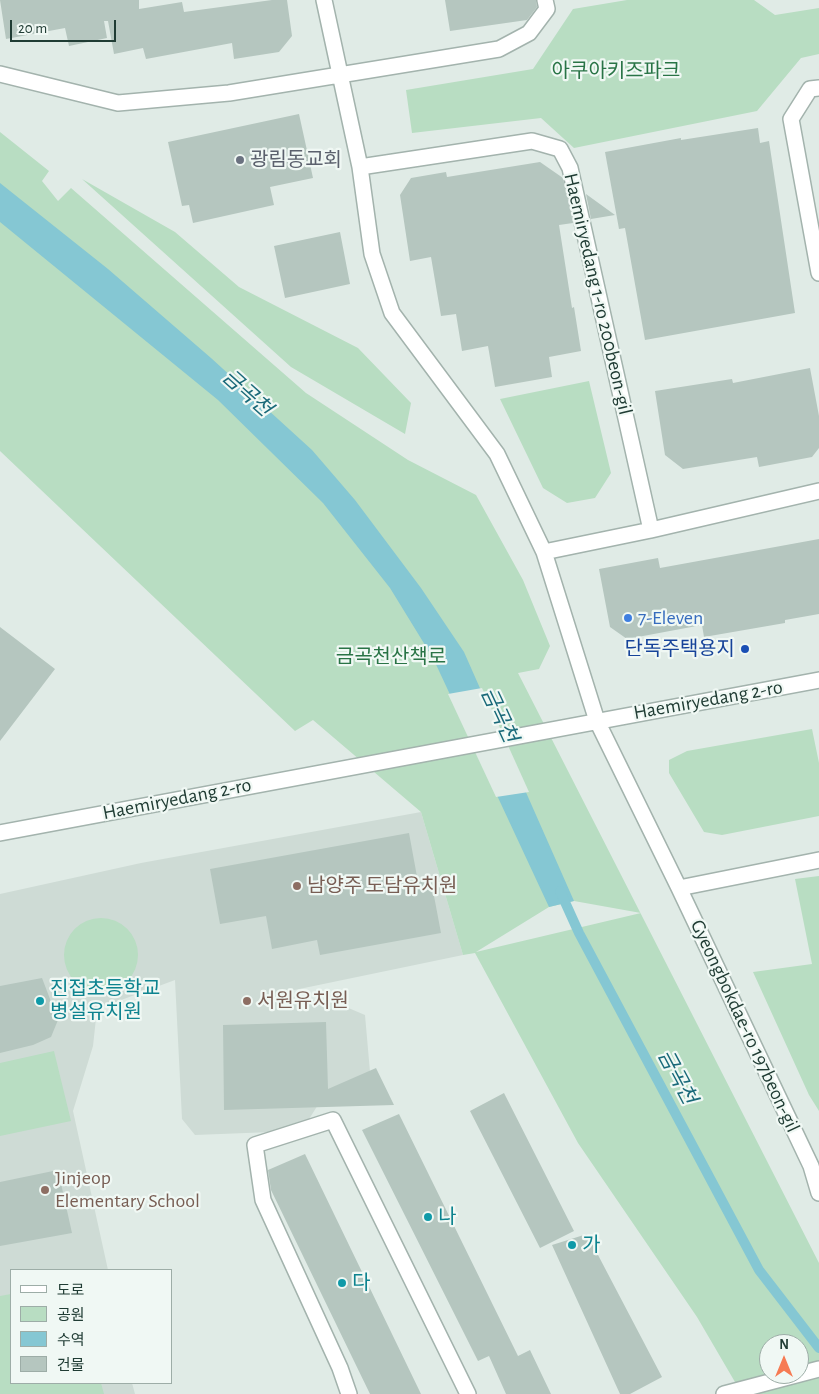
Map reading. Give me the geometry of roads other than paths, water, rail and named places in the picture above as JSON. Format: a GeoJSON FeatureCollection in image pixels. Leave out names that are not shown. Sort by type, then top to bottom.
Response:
{"type":"FeatureCollection","features":[{"type":"Feature","properties":{"kind":"street"},"geometry":{"type":"LineString","coordinates":[[324,0],[360,167],[372,254],[392,312],[497,454],[544,552],[597,721]]}},
{"type":"Feature","properties":{"kind":"street"},"geometry":{"type":"LineString","coordinates":[[0,74],[118,103],[229,93],[499,49],[529,33],[547,9],[545,0]]}},
{"type":"Feature","properties":{"kind":"street"},"geometry":{"type":"LineString","coordinates":[[819,88],[810,89],[791,119],[819,273]]}},
{"type":"Feature","properties":{"kind":"street","name":"Haemiryedang 1-ro 200beon-gil"},"geometry":{"type":"LineString","coordinates":[[360,167],[532,141],[560,149],[570,168],[651,530]]}},
{"type":"Feature","properties":{"kind":"street"},"geometry":{"type":"LineString","coordinates":[[544,552],[651,530],[819,491]]}},
{"type":"Feature","properties":{"kind":"street","name":"Haemiryedang 2-ro"},"geometry":{"type":"LineString","coordinates":[[0,833],[819,680]]}},
{"type":"Feature","properties":{"kind":"street","name":"Gyeongbokdae-ro 197beon-gil"},"geometry":{"type":"LineString","coordinates":[[597,721],[815,1165],[819,1193]]}},
{"type":"Feature","properties":{"kind":"street"},"geometry":{"type":"LineString","coordinates":[[680,888],[819,860]]}},
{"type":"Feature","properties":{"kind":"street"},"geometry":{"type":"LineString","coordinates":[[349,1394],[340,1368],[264,1200],[256,1145],[333,1120],[468,1394]]}},
{"type":"Feature","properties":{"kind":"street"},"geometry":{"type":"LineString","coordinates":[[724,1394],[819,1369]]}},
{"type":"Feature","properties":{"kind":"water","name":"금곡천"},"geometry":{"type":"Polygon","coordinates":[[[0,183],[108,269],[211,358],[312,450],[355,500],[421,588],[464,652],[574,901],[549,907],[433,658],[390,588],[323,503],[218,400],[0,222],[0,183]]]}},
{"type":"Feature","properties":{"kind":"waterway","name":"금곡천"},"geometry":{"type":"LineString","coordinates":[[560,891],[579,933],[759,1270],[819,1348]]}},
{"type":"Feature","properties":{"kind":"place","name":"광림동교회"},"geometry":{"type":"Point","coordinates":[240,160]}},
{"type":"Feature","properties":{"kind":"place","name":"7-Eleven"},"geometry":{"type":"Point","coordinates":[628,618]}},
{"type":"Feature","properties":{"kind":"place","name":"단독주택용지"},"geometry":{"type":"Point","coordinates":[745,649]}},
{"type":"Feature","properties":{"kind":"place","name":"남양주 도담유치원"},"geometry":{"type":"Point","coordinates":[297,886]}},
{"type":"Feature","properties":{"kind":"place","name":"진접초등학교 병설유치원"},"geometry":{"type":"Point","coordinates":[40,1001]}},
{"type":"Feature","properties":{"kind":"place","name":"서원유치원"},"geometry":{"type":"Point","coordinates":[247,1001]}},
{"type":"Feature","properties":{"kind":"place","name":"Jinjeop Elementary School"},"geometry":{"type":"Point","coordinates":[45,1190]}},
{"type":"Feature","properties":{"kind":"place","name":"나"},"geometry":{"type":"Point","coordinates":[428,1217]}},
{"type":"Feature","properties":{"kind":"place","name":"가"},"geometry":{"type":"Point","coordinates":[572,1245]}},
{"type":"Feature","properties":{"kind":"place","name":"다"},"geometry":{"type":"Point","coordinates":[342,1283]}},
{"type":"Feature","properties":{"kind":"park label","name":"아쿠아키즈파크"},"geometry":{"type":"Point","coordinates":[616,71]}},
{"type":"Feature","properties":{"kind":"park label","name":"금곡천산책로"},"geometry":{"type":"Point","coordinates":[391,657]}}]}
